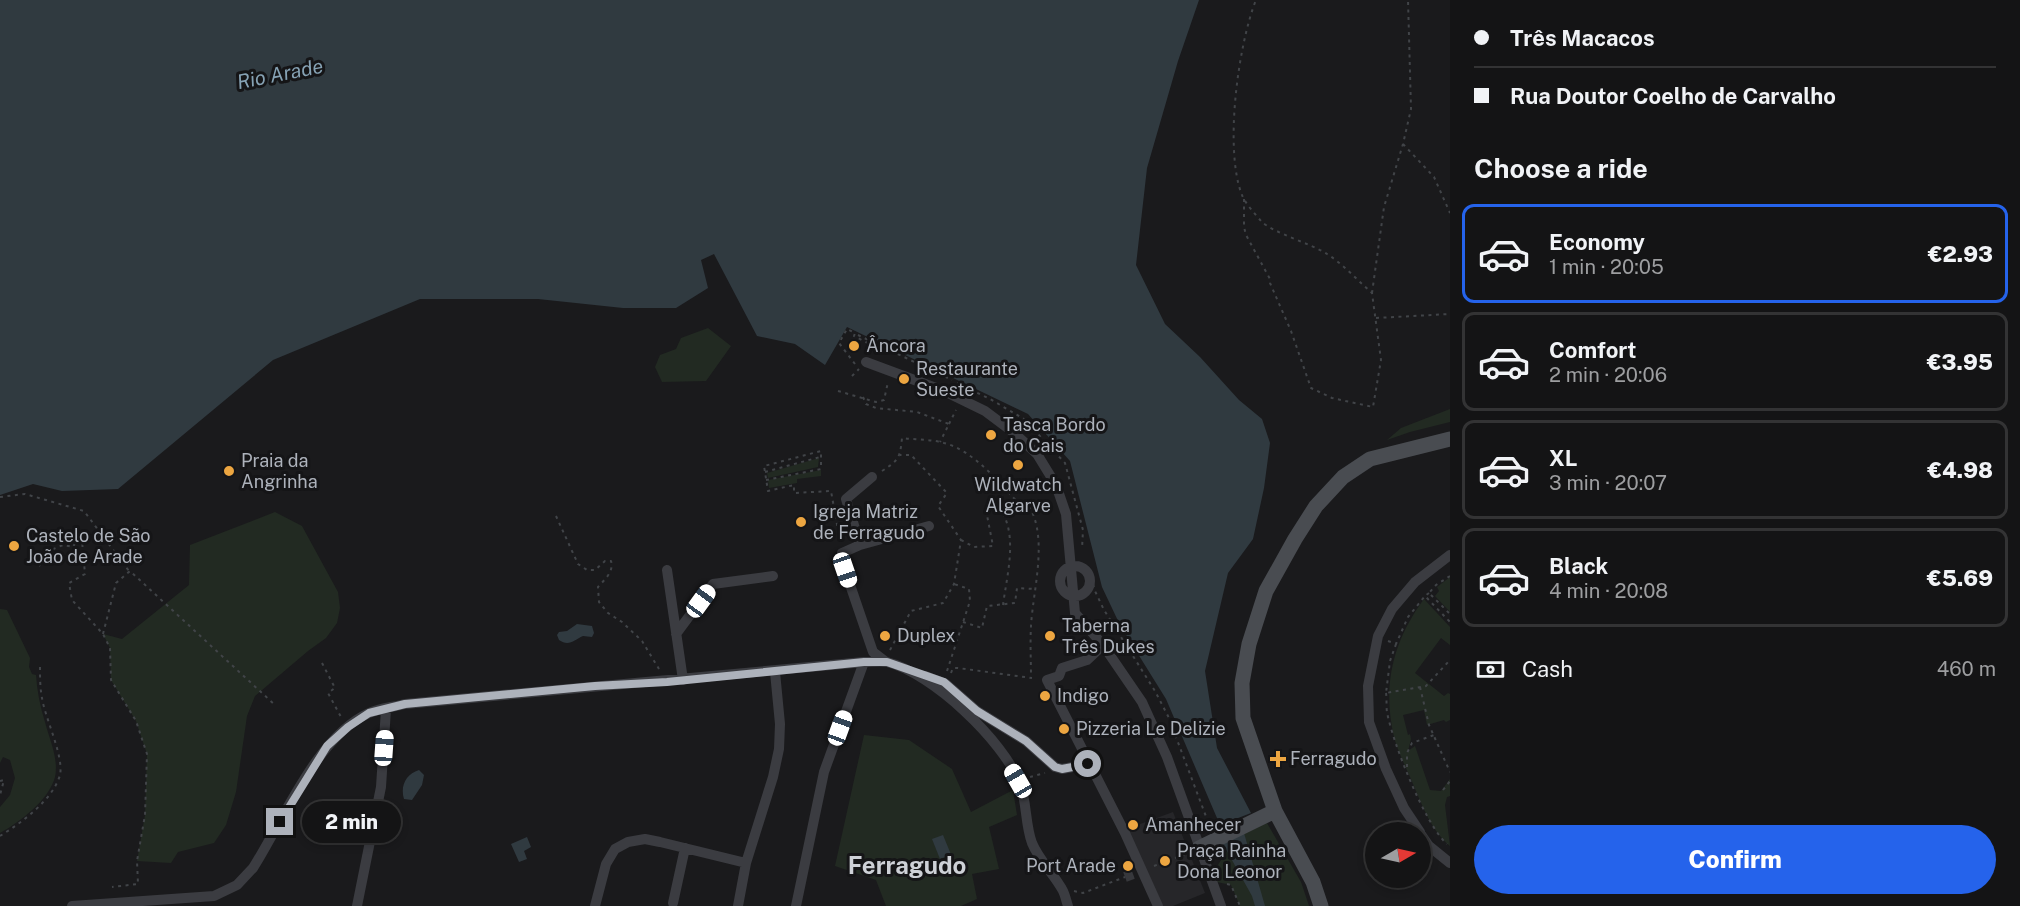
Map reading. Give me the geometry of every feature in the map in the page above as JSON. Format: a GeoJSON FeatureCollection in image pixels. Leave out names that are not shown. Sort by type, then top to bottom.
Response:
{"type":"FeatureCollection","features":[{"type":"Feature","properties":{"kind":"street"},"geometry":{"type":"LineString","coordinates":[[862,365],[891,370],[944,391],[985,411],[1037,454],[1056,485],[1066,514],[1076,613],[1103,645],[1142,702],[1206,845],[1221,906]]}},
{"type":"Feature","properties":{"kind":"street"},"geometry":{"type":"LineString","coordinates":[[1321,906],[1312,882],[1275,811],[1243,718],[1242,683],[1249,644],[1266,591],[1316,506],[1343,477],[1370,459],[1450,439]]}},
{"type":"Feature","properties":{"kind":"street"},"geometry":{"type":"LineString","coordinates":[[860,545],[846,499],[872,477]]}},
{"type":"Feature","properties":{"kind":"street"},"geometry":{"type":"LineString","coordinates":[[929,526],[860,545],[842,553],[845,570],[873,652],[887,662],[945,683],[977,711],[1026,741],[1055,767],[1062,769],[1088,764]]}},
{"type":"Feature","properties":{"kind":"street"},"geometry":{"type":"LineString","coordinates":[[1413,822],[1386,769],[1369,722],[1368,686],[1378,636],[1392,609],[1415,582],[1450,555]]}},
{"type":"Feature","properties":{"kind":"street"},"geometry":{"type":"LineString","coordinates":[[1070,567],[1084,569],[1090,581],[1084,594],[1073,597]]}},
{"type":"Feature","properties":{"kind":"street"},"geometry":{"type":"LineString","coordinates":[[668,570],[683,680]]}},
{"type":"Feature","properties":{"kind":"street"},"geometry":{"type":"LineString","coordinates":[[676,634],[713,584],[773,576]]}},
{"type":"Feature","properties":{"kind":"street"},"geometry":{"type":"LineString","coordinates":[[1103,645],[1088,660],[1062,668],[1059,676],[1047,680],[1125,833],[1158,906]]}},
{"type":"Feature","properties":{"kind":"street"},"geometry":{"type":"LineString","coordinates":[[72,906],[168,903],[214,896],[237,885],[259,858],[327,746],[348,727],[369,713],[405,704],[595,686],[667,682],[864,662],[887,662]]}},
{"type":"Feature","properties":{"kind":"street"},"geometry":{"type":"LineString","coordinates":[[796,906],[824,772],[864,662]]}},
{"type":"Feature","properties":{"kind":"street"},"geometry":{"type":"LineString","coordinates":[[738,906],[746,863],[773,777],[779,749],[780,724],[775,672]]}},
{"type":"Feature","properties":{"kind":"street"},"geometry":{"type":"LineString","coordinates":[[915,673],[943,693],[975,721],[1003,755],[1018,781],[1033,844],[1044,865],[1063,889],[1068,906]]}},
{"type":"Feature","properties":{"kind":"street"},"geometry":{"type":"LineString","coordinates":[[357,906],[381,787],[386,709]]}},
{"type":"Feature","properties":{"kind":"street"},"geometry":{"type":"LineString","coordinates":[[1206,845],[1275,811]]}},
{"type":"Feature","properties":{"kind":"street"},"geometry":{"type":"LineString","coordinates":[[595,906],[606,864],[615,849],[628,842],[645,840],[746,863]]}},
{"type":"Feature","properties":{"kind":"street"},"geometry":{"type":"LineString","coordinates":[[673,903],[685,848]]}},
{"type":"Feature","properties":{"kind":"street"},"geometry":{"type":"LineString","coordinates":[[1431,848],[1450,863]]}},
{"type":"Feature","properties":{"kind":"path"},"geometry":{"type":"LineString","coordinates":[[1256,0],[1240,66],[1234,118],[1234,166],[1244,199],[1244,227],[1270,279],[1311,388],[1332,398],[1373,407],[1381,360],[1372,293],[1384,207],[1411,109],[1408,0]]}},
{"type":"Feature","properties":{"kind":"path"},"geometry":{"type":"LineString","coordinates":[[1403,144],[1434,177],[1450,213]]}},
{"type":"Feature","properties":{"kind":"path"},"geometry":{"type":"LineString","coordinates":[[1244,199],[1262,222],[1327,254],[1372,293]]}},
{"type":"Feature","properties":{"kind":"path"},"geometry":{"type":"LineString","coordinates":[[1376,318],[1450,314]]}},
{"type":"Feature","properties":{"kind":"path"},"geometry":{"type":"LineString","coordinates":[[858,335],[879,345]]}},
{"type":"Feature","properties":{"kind":"path"},"geometry":{"type":"LineString","coordinates":[[852,376],[862,365]]}},
{"type":"Feature","properties":{"kind":"path"},"geometry":{"type":"LineString","coordinates":[[838,392],[876,402],[884,400],[891,370]]}},
{"type":"Feature","properties":{"kind":"path"},"geometry":{"type":"LineString","coordinates":[[863,397],[866,404],[876,408],[917,412],[948,424]]}},
{"type":"Feature","properties":{"kind":"path"},"geometry":{"type":"LineString","coordinates":[[940,442],[961,400]]}},
{"type":"Feature","properties":{"kind":"path"},"geometry":{"type":"LineString","coordinates":[[872,477],[896,462],[900,455],[902,438],[947,443],[968,455],[989,472],[1020,505],[1026,502],[1033,511],[1039,543],[1031,625],[1031,678],[953,668],[945,683]]}},
{"type":"Feature","properties":{"kind":"path"},"geometry":{"type":"LineString","coordinates":[[766,480],[821,469],[821,452],[764,466],[766,480],[768,491],[794,485],[794,493],[831,491],[842,553]]}},
{"type":"Feature","properties":{"kind":"path"},"geometry":{"type":"LineString","coordinates":[[900,455],[911,455],[947,493],[938,506],[961,540],[974,547],[993,546],[986,510],[996,504],[1007,490]]}},
{"type":"Feature","properties":{"kind":"path"},"geometry":{"type":"LineString","coordinates":[[765,472],[821,457]]}},
{"type":"Feature","properties":{"kind":"path"},"geometry":{"type":"LineString","coordinates":[[0,497],[24,494],[84,511],[130,571],[275,705]]}},
{"type":"Feature","properties":{"kind":"path"},"geometry":{"type":"LineString","coordinates":[[1033,511],[1062,503]]}},
{"type":"Feature","properties":{"kind":"path"},"geometry":{"type":"LineString","coordinates":[[996,504],[1003,511],[1008,524],[1009,560],[1003,605]]}},
{"type":"Feature","properties":{"kind":"path"},"geometry":{"type":"LineString","coordinates":[[556,516],[578,564],[587,570],[595,570],[605,561],[611,561],[613,567],[610,573],[598,587],[599,602],[642,641],[667,682]]}},
{"type":"Feature","properties":{"kind":"path"},"geometry":{"type":"LineString","coordinates":[[39,566],[46,556],[53,558],[51,549],[63,545],[73,547],[77,540],[82,541],[85,574],[69,583],[70,595],[103,634],[110,648],[111,680],[136,721],[147,754],[145,815],[136,861],[138,884],[112,887]]}},
{"type":"Feature","properties":{"kind":"path"},"geometry":{"type":"LineString","coordinates":[[887,662],[892,646],[910,610],[944,603],[954,584],[961,540]]}},
{"type":"Feature","properties":{"kind":"path"},"geometry":{"type":"LineString","coordinates":[[103,634],[116,584],[130,571]]}},
{"type":"Feature","properties":{"kind":"path"},"geometry":{"type":"LineString","coordinates":[[1450,576],[1436,585],[1408,617],[1390,662],[1386,693],[1387,711],[1394,740],[1428,818],[1439,837],[1450,846]]}},
{"type":"Feature","properties":{"kind":"path"},"geometry":{"type":"LineString","coordinates":[[945,683],[970,601],[969,590],[954,584]]}},
{"type":"Feature","properties":{"kind":"path"},"geometry":{"type":"LineString","coordinates":[[963,622],[982,628],[987,606],[1015,603],[1017,588],[1035,589]]}},
{"type":"Feature","properties":{"kind":"path"},"geometry":{"type":"LineString","coordinates":[[1429,593],[1450,614]]}},
{"type":"Feature","properties":{"kind":"path"},"geometry":{"type":"LineString","coordinates":[[1425,596],[1450,622]]}},
{"type":"Feature","properties":{"kind":"path"},"geometry":{"type":"LineString","coordinates":[[1378,636],[1396,644]]}},
{"type":"Feature","properties":{"kind":"path"},"geometry":{"type":"LineString","coordinates":[[1386,693],[1426,686],[1450,659]]}},
{"type":"Feature","properties":{"kind":"path"},"geometry":{"type":"LineString","coordinates":[[322,663],[335,688],[328,693],[338,713]]}},
{"type":"Feature","properties":{"kind":"path"},"geometry":{"type":"LineString","coordinates":[[0,837],[19,825],[52,792],[61,773],[42,700],[40,666]]}},
{"type":"Feature","properties":{"kind":"path"},"geometry":{"type":"LineString","coordinates":[[1420,687],[1434,735],[1450,772]]}},
{"type":"Feature","properties":{"kind":"path"},"geometry":{"type":"LineString","coordinates":[[1407,770],[1407,753],[1412,743],[1434,735]]}},
{"type":"Feature","properties":{"kind":"path"},"geometry":{"type":"LineString","coordinates":[[1018,781],[1062,769]]}},
{"type":"Feature","properties":{"kind":"path"},"geometry":{"type":"LineString","coordinates":[[0,781],[4,780],[0,795]]}},
{"type":"Feature","properties":{"kind":"path"},"geometry":{"type":"LineString","coordinates":[[1443,790],[1450,781]]}},
{"type":"Feature","properties":{"kind":"path"},"geometry":{"type":"LineString","coordinates":[[1142,871],[1206,845]]}},
{"type":"Feature","properties":{"kind":"path"},"geometry":{"type":"LineString","coordinates":[[1063,889],[1083,893],[1125,877]]}},
{"type":"Feature","properties":{"kind":"shaded area"},"geometry":{"type":"Polygon","coordinates":[[[708,328],[731,346],[706,381],[662,382],[655,367],[660,355],[676,349],[681,338],[708,328]]]}},
{"type":"Feature","properties":{"kind":"shaded area"},"geometry":{"type":"Polygon","coordinates":[[[1450,409],[1450,422],[1387,440],[1401,428],[1450,409]]]}},
{"type":"Feature","properties":{"kind":"shaded area"},"geometry":{"type":"Polygon","coordinates":[[[819,458],[818,467],[768,478],[767,473],[819,458]]]}},
{"type":"Feature","properties":{"kind":"shaded area"},"geometry":{"type":"Polygon","coordinates":[[[821,470],[821,476],[797,479],[797,483],[769,488],[768,480],[821,470]]]}},
{"type":"Feature","properties":{"kind":"shaded area"},"geometry":{"type":"Polygon","coordinates":[[[275,512],[302,526],[338,592],[340,608],[337,623],[326,638],[255,696],[247,716],[236,792],[226,825],[214,843],[178,852],[171,863],[137,861],[145,815],[147,754],[136,721],[111,680],[110,648],[103,634],[122,639],[189,585],[190,545],[275,512]]]}},
{"type":"Feature","properties":{"kind":"shaded area"},"geometry":{"type":"Polygon","coordinates":[[[1450,577],[1450,612],[1435,596],[1439,591],[1437,587],[1450,577]]]}},
{"type":"Feature","properties":{"kind":"shaded area"},"geometry":{"type":"Polygon","coordinates":[[[1424,599],[1450,627],[1450,645],[1441,638],[1415,673],[1444,696],[1450,694],[1450,720],[1427,725],[1424,710],[1403,715],[1411,739],[1408,751],[1415,746],[1430,790],[1441,791],[1450,779],[1450,796],[1447,797],[1445,805],[1450,846],[1443,840],[1424,810],[1398,749],[1394,737],[1389,699],[1393,664],[1398,647],[1413,615],[1424,599]]]}},
{"type":"Feature","properties":{"kind":"shaded area"},"geometry":{"type":"Polygon","coordinates":[[[0,609],[7,610],[30,658],[29,667],[32,674],[36,675],[39,698],[53,749],[56,770],[52,786],[40,802],[25,817],[0,833],[0,807],[10,795],[15,778],[10,760],[3,757],[0,763],[0,609]]]}},
{"type":"Feature","properties":{"kind":"shaded area"},"geometry":{"type":"Polygon","coordinates":[[[864,735],[909,740],[952,769],[971,812],[1013,790],[1017,815],[989,827],[999,869],[972,874],[977,899],[961,906],[886,906],[876,880],[835,866],[864,735]]]}},
{"type":"Feature","properties":{"kind":"shaded area","name":"Praça Rainha Dona Leonor"},"geometry":{"type":"Polygon","coordinates":[[[1173,812],[1205,893],[1173,906],[1158,906],[1125,833],[1132,827],[1173,812]]]}},
{"type":"Feature","properties":{"kind":"shaded area"},"geometry":{"type":"Polygon","coordinates":[[[1267,823],[1301,882],[1309,906],[1240,906],[1231,885],[1217,882],[1214,871],[1227,851],[1223,844],[1267,823]]]}},
{"type":"Feature","properties":{"kind":"water","name":"Rio Arade"},"geometry":{"type":"Polygon","coordinates":[[[0,0],[1199,0],[1178,61],[1147,168],[1136,265],[1165,324],[1200,357],[1239,400],[1262,419],[1270,443],[1264,488],[1253,539],[1228,573],[1205,671],[1217,748],[1251,813],[1220,825],[1166,699],[1120,625],[1102,587],[1070,461],[1028,414],[847,327],[825,365],[795,344],[757,336],[714,254],[701,260],[708,288],[676,308],[623,308],[538,299],[420,299],[273,360],[118,489],[62,491],[33,484],[0,495],[0,0]]]}},
{"type":"Feature","properties":{"kind":"water"},"geometry":{"type":"Polygon","coordinates":[[[577,624],[592,626],[594,633],[592,637],[583,636],[569,643],[559,640],[557,635],[559,632],[567,631],[577,624]]]}},
{"type":"Feature","properties":{"kind":"water"},"geometry":{"type":"Polygon","coordinates":[[[419,770],[424,775],[422,785],[412,800],[404,799],[405,781],[419,770]]]}},
{"type":"Feature","properties":{"kind":"water"},"geometry":{"type":"Polygon","coordinates":[[[1244,833],[1265,906],[1255,906],[1252,896],[1223,844],[1244,833]]]}},
{"type":"Feature","properties":{"kind":"water"},"geometry":{"type":"Polygon","coordinates":[[[943,835],[952,857],[940,859],[932,839],[943,835]]]}},
{"type":"Feature","properties":{"kind":"water"},"geometry":{"type":"Polygon","coordinates":[[[527,837],[531,847],[524,851],[527,859],[519,862],[511,844],[527,837]]]}},
{"type":"Feature","properties":{"kind":"tunnel"},"geometry":{"type":"LineString","coordinates":[[1125,877],[1133,874]]}},
{"type":"Feature","properties":{"kind":"place","name":"Âncora"},"geometry":{"type":"Point","coordinates":[854,346]}},
{"type":"Feature","properties":{"kind":"place","name":"Restaurante Sueste"},"geometry":{"type":"Point","coordinates":[904,379]}},
{"type":"Feature","properties":{"kind":"place","name":"Tasca Bordo do Cais"},"geometry":{"type":"Point","coordinates":[991,435]}},
{"type":"Feature","properties":{"kind":"place","name":"Wildwatch Algarve"},"geometry":{"type":"Point","coordinates":[1018,465]}},
{"type":"Feature","properties":{"kind":"place","name":"Praia da Angrinha"},"geometry":{"type":"Point","coordinates":[229,471]}},
{"type":"Feature","properties":{"kind":"place","name":"Igreja Matriz de Ferragudo"},"geometry":{"type":"Point","coordinates":[801,522]}},
{"type":"Feature","properties":{"kind":"place","name":"Castelo de São João de Arade"},"geometry":{"type":"Point","coordinates":[14,546]}},
{"type":"Feature","properties":{"kind":"place","name":"Duplex"},"geometry":{"type":"Point","coordinates":[885,636]}},
{"type":"Feature","properties":{"kind":"place","name":"Taberna Três Dukes"},"geometry":{"type":"Point","coordinates":[1050,636]}},
{"type":"Feature","properties":{"kind":"place","name":"Indigo"},"geometry":{"type":"Point","coordinates":[1045,696]}},
{"type":"Feature","properties":{"kind":"place","name":"Pizzeria Le Delizie"},"geometry":{"type":"Point","coordinates":[1064,729]}},
{"type":"Feature","properties":{"kind":"place","name":"Ferragudo"},"geometry":{"type":"Point","coordinates":[1278,759]}},
{"type":"Feature","properties":{"kind":"place","name":"Amanhecer"},"geometry":{"type":"Point","coordinates":[1133,825]}},
{"type":"Feature","properties":{"kind":"place","name":"Praça Rainha Dona Leonor"},"geometry":{"type":"Point","coordinates":[1165,861]}},
{"type":"Feature","properties":{"kind":"place","name":"Port Arade"},"geometry":{"type":"Point","coordinates":[1128,866]}},
{"type":"Feature","properties":{"kind":"district","name":"Ferragudo"},"geometry":{"type":"Point","coordinates":[907,866]}},
{"type":"Feature","properties":{"kind":"route"},"geometry":{"type":"LineString","coordinates":[[280,822],[327,746],[348,727],[369,713],[405,704],[775,672],[829,664],[887,662],[944,682],[977,711],[1026,741],[1055,767],[1062,769],[1088,764]]}}]}
